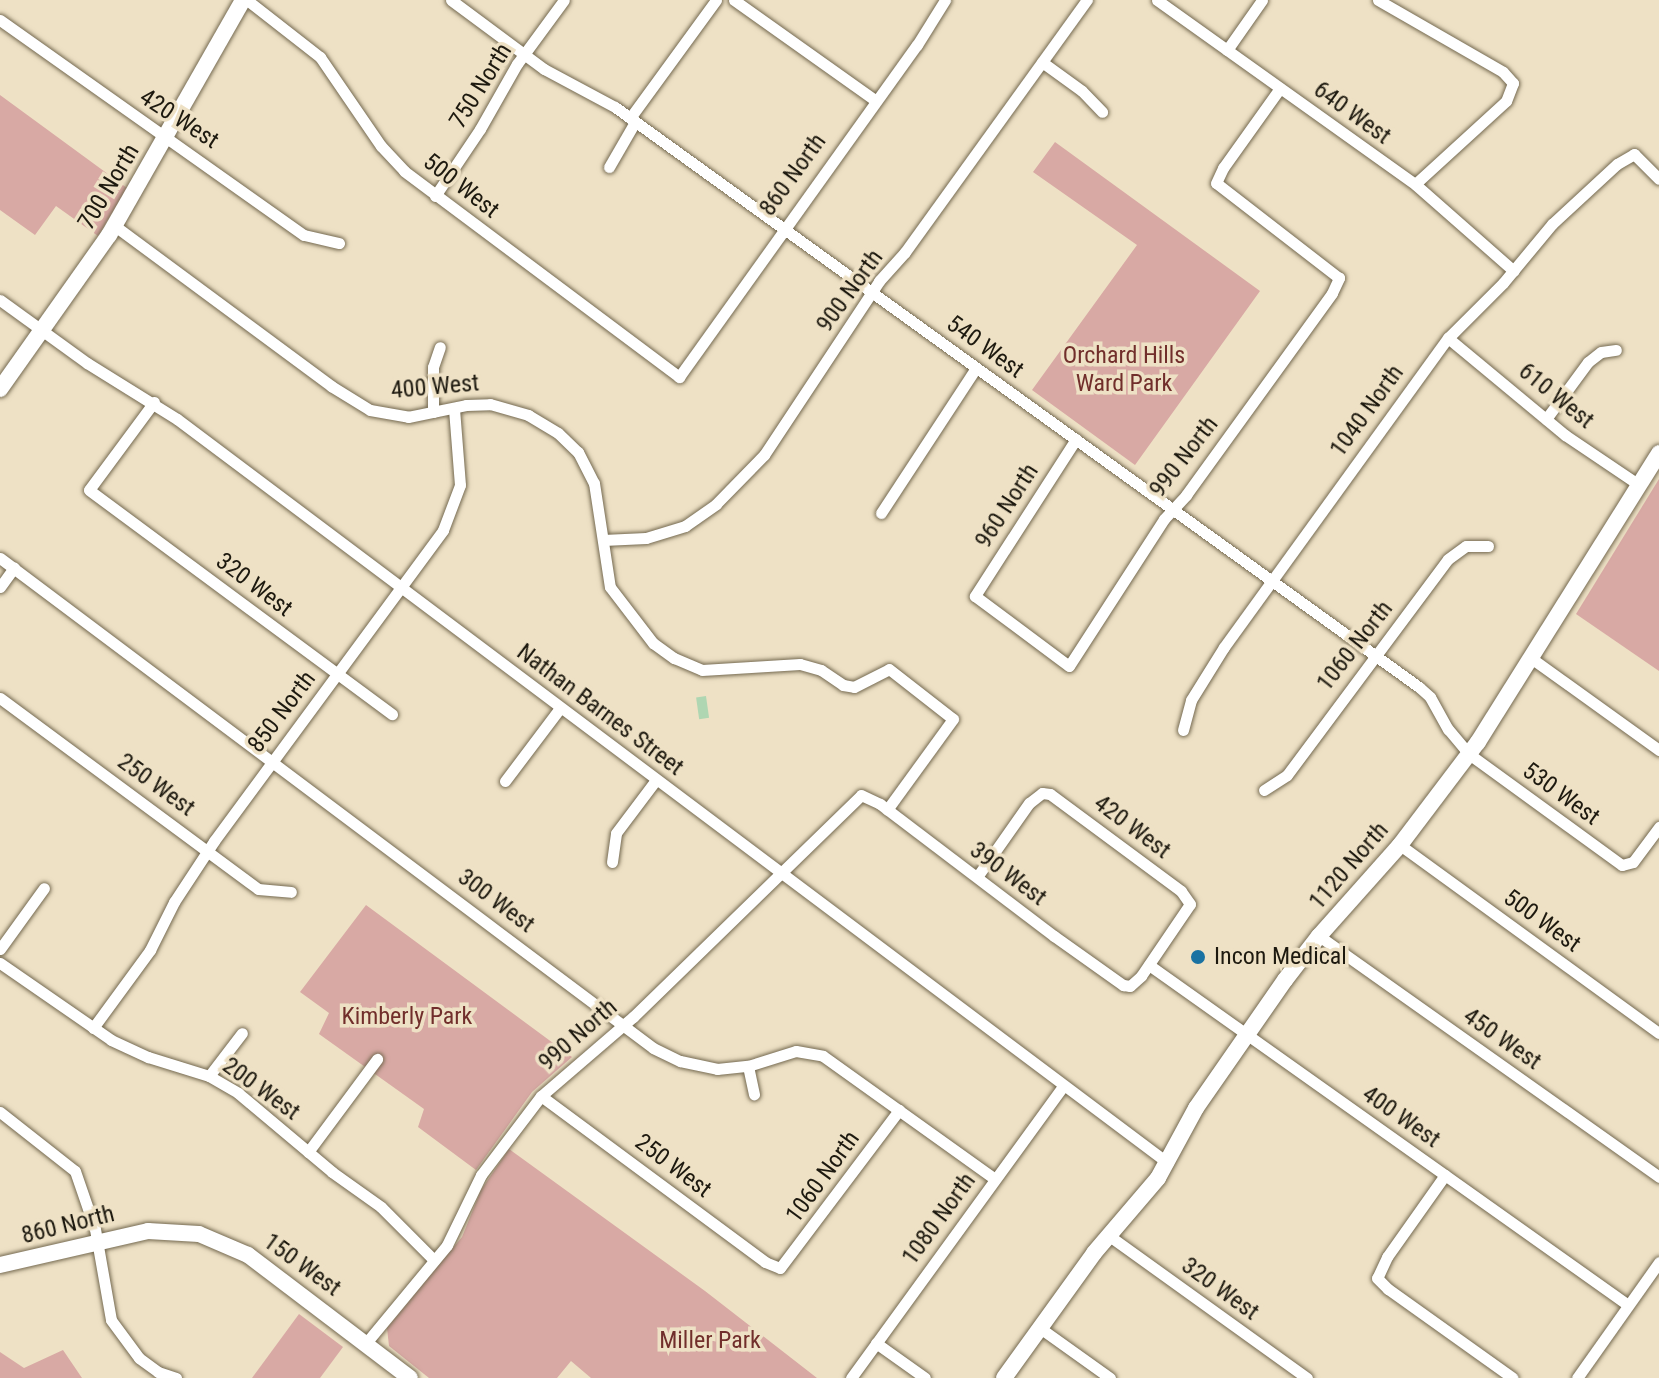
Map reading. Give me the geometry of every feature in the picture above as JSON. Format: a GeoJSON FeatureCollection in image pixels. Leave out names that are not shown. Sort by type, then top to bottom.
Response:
{"type":"FeatureCollection","features":[{"type":"Feature","properties":{"kind":"street","name":"700 North"},"geometry":{"type":"LineString","coordinates":[[0,389],[115,226],[245,0]]}},
{"type":"Feature","properties":{"kind":"street","name":"500 West"},"geometry":{"type":"LineString","coordinates":[[245,0],[320,57],[381,146],[435,196],[679,377]]}},
{"type":"Feature","properties":{"kind":"street","name":"540 West"},"geometry":{"type":"LineString","coordinates":[[451,0],[525,55],[632,120],[1375,655],[1430,697],[1448,729],[1469,754]]}},
{"type":"Feature","properties":{"kind":"street","name":"750 North"},"geometry":{"type":"LineString","coordinates":[[435,196],[564,0]]}},
{"type":"Feature","properties":{"kind":"street"},"geometry":{"type":"LineString","coordinates":[[609,167],[632,120],[716,0]]}},
{"type":"Feature","properties":{"kind":"street"},"geometry":{"type":"LineString","coordinates":[[734,0],[876,101]]}},
{"type":"Feature","properties":{"kind":"street","name":"860 North"},"geometry":{"type":"LineString","coordinates":[[679,377],[945,0]]}},
{"type":"Feature","properties":{"kind":"street","name":"900 North"},"geometry":{"type":"LineString","coordinates":[[603,540],[632,540],[672,532],[716,504],[775,441],[871,292],[905,252],[1087,0]]}},
{"type":"Feature","properties":{"kind":"street","name":"640 West"},"geometry":{"type":"LineString","coordinates":[[1157,0],[1415,184],[1514,271]]}},
{"type":"Feature","properties":{"kind":"street"},"geometry":{"type":"LineString","coordinates":[[1227,50],[1262,0]]}},
{"type":"Feature","properties":{"kind":"street"},"geometry":{"type":"LineString","coordinates":[[1378,0],[1503,72],[1513,83],[1506,101],[1415,184]]}},
{"type":"Feature","properties":{"kind":"street","name":"420 West"},"geometry":{"type":"LineString","coordinates":[[0,20],[304,235],[339,243]]}},
{"type":"Feature","properties":{"kind":"street"},"geometry":{"type":"LineString","coordinates":[[1042,62],[1082,91],[1102,112]]}},
{"type":"Feature","properties":{"kind":"street","name":"990 North"},"geometry":{"type":"LineString","coordinates":[[1069,666],[1173,510],[1332,293],[1339,278],[1216,183],[1223,168],[1280,88]]}},
{"type":"Feature","properties":{"kind":"street","name":"1040 North"},"geometry":{"type":"LineString","coordinates":[[1183,730],[1191,700],[1271,581],[1448,338],[1514,271],[1552,224],[1617,164],[1634,154],[1659,179]]}},
{"type":"Feature","properties":{"kind":"street","name":"400 West"},"geometry":{"type":"LineString","coordinates":[[115,226],[360,405],[391,416],[480,403],[508,408],[537,419],[565,439],[584,461],[594,483],[606,578],[617,599],[653,643],[684,664],[716,671],[800,664],[821,670],[843,685],[854,687],[889,669],[953,719],[887,810]]}},
{"type":"Feature","properties":{"kind":"street","name":"Nathan Barnes Street"},"geometry":{"type":"LineString","coordinates":[[0,300],[87,363],[154,402],[1168,1163]]}},
{"type":"Feature","properties":{"kind":"street","name":"610 West"},"geometry":{"type":"LineString","coordinates":[[1448,338],[1546,419],[1639,485]]}},
{"type":"Feature","properties":{"kind":"street"},"geometry":{"type":"LineString","coordinates":[[433,412],[433,367],[440,347]]}},
{"type":"Feature","properties":{"kind":"street"},"geometry":{"type":"LineString","coordinates":[[1546,419],[1588,362],[1601,352],[1616,350]]}},
{"type":"Feature","properties":{"kind":"street"},"geometry":{"type":"LineString","coordinates":[[881,513],[976,368]]}},
{"type":"Feature","properties":{"kind":"street","name":"320 West"},"geometry":{"type":"LineString","coordinates":[[154,402],[89,490],[392,714]]}},
{"type":"Feature","properties":{"kind":"street","name":"850 North"},"geometry":{"type":"LineString","coordinates":[[93,1028],[150,950],[174,902],[208,851],[443,530],[457,499],[461,469],[454,408]]}},
{"type":"Feature","properties":{"kind":"street","name":"960 North"},"geometry":{"type":"LineString","coordinates":[[1069,666],[975,596],[1076,439]]}},
{"type":"Feature","properties":{"kind":"street","name":"1120 North"},"geometry":{"type":"LineString","coordinates":[[1004,1378],[1108,1235],[1143,1197],[1168,1163],[1196,1108],[1319,936],[1400,845],[1469,754],[1659,453]]}},
{"type":"Feature","properties":{"kind":"street","name":"1060 North"},"geometry":{"type":"LineString","coordinates":[[1264,790],[1287,775],[1456,550],[1466,546],[1488,546]]}},
{"type":"Feature","properties":{"kind":"street","name":"300 West"},"geometry":{"type":"LineString","coordinates":[[0,558],[624,1026],[680,1061],[717,1069],[748,1066],[796,1051],[823,1056],[995,1179]]}},
{"type":"Feature","properties":{"kind":"street"},"geometry":{"type":"LineString","coordinates":[[0,587],[14,568]]}},
{"type":"Feature","properties":{"kind":"street"},"geometry":{"type":"LineString","coordinates":[[1531,658],[1659,750]]}},
{"type":"Feature","properties":{"kind":"street","name":"250 West"},"geometry":{"type":"LineString","coordinates":[[0,698],[258,889],[291,892]]}},
{"type":"Feature","properties":{"kind":"street"},"geometry":{"type":"LineString","coordinates":[[505,781],[560,708]]}},
{"type":"Feature","properties":{"kind":"street","name":"530 West"},"geometry":{"type":"LineString","coordinates":[[1469,754],[1622,865],[1629,865],[1659,827]]}},
{"type":"Feature","properties":{"kind":"street"},"geometry":{"type":"LineString","coordinates":[[612,862],[616,833],[656,780]]}},
{"type":"Feature","properties":{"kind":"street","name":"420 West"},"geometry":{"type":"LineString","coordinates":[[977,877],[1029,803],[1042,793],[1056,797],[1181,891],[1190,904],[1149,965]]}},
{"type":"Feature","properties":{"kind":"street","name":"990 North"},"geometry":{"type":"LineString","coordinates":[[366,1343],[457,1230],[481,1175],[541,1096],[624,1026],[861,795]]}},
{"type":"Feature","properties":{"kind":"street","name":"390 West"},"geometry":{"type":"LineString","coordinates":[[861,795],[887,810],[1116,981],[1130,986],[1149,965]]}},
{"type":"Feature","properties":{"kind":"street","name":"500 West"},"geometry":{"type":"LineString","coordinates":[[1400,845],[1659,1033]]}},
{"type":"Feature","properties":{"kind":"street"},"geometry":{"type":"LineString","coordinates":[[0,949],[44,888]]}},
{"type":"Feature","properties":{"kind":"street","name":"450 West"},"geometry":{"type":"LineString","coordinates":[[1319,936],[1659,1177]]}},
{"type":"Feature","properties":{"kind":"street","name":"200 West"},"geometry":{"type":"LineString","coordinates":[[0,963],[93,1028],[133,1051],[209,1076],[247,1099],[308,1152],[381,1207],[434,1260]]}},
{"type":"Feature","properties":{"kind":"street","name":"400 West"},"geometry":{"type":"LineString","coordinates":[[1149,965],[1628,1305]]}},
{"type":"Feature","properties":{"kind":"street"},"geometry":{"type":"LineString","coordinates":[[209,1076],[242,1033]]}},
{"type":"Feature","properties":{"kind":"street"},"geometry":{"type":"LineString","coordinates":[[308,1152],[377,1059]]}},
{"type":"Feature","properties":{"kind":"street"},"geometry":{"type":"LineString","coordinates":[[748,1066],[754,1094]]}},
{"type":"Feature","properties":{"kind":"street","name":"1080 North"},"geometry":{"type":"LineString","coordinates":[[851,1378],[1063,1086]]}},
{"type":"Feature","properties":{"kind":"street","name":"250 West"},"geometry":{"type":"LineString","coordinates":[[541,1096],[765,1262],[780,1268]]}},
{"type":"Feature","properties":{"kind":"street","name":"1060 North"},"geometry":{"type":"LineString","coordinates":[[780,1268],[899,1110]]}},
{"type":"Feature","properties":{"kind":"street"},"geometry":{"type":"LineString","coordinates":[[0,1112],[75,1171],[96,1240],[107,1309],[117,1331],[149,1366],[176,1378]]}},
{"type":"Feature","properties":{"kind":"street"},"geometry":{"type":"LineString","coordinates":[[1445,1175],[1387,1257],[1377,1278],[1513,1378]]}},
{"type":"Feature","properties":{"kind":"street","name":"860 North"},"geometry":{"type":"LineString","coordinates":[[0,1265],[96,1240],[148,1231]]}},
{"type":"Feature","properties":{"kind":"street","name":"150 West"},"geometry":{"type":"LineString","coordinates":[[148,1231],[184,1231],[232,1245],[410,1378]]}},
{"type":"Feature","properties":{"kind":"street","name":"320 West"},"geometry":{"type":"LineString","coordinates":[[1108,1235],[1307,1378]]}},
{"type":"Feature","properties":{"kind":"street"},"geometry":{"type":"LineString","coordinates":[[1577,1378],[1659,1262]]}},
{"type":"Feature","properties":{"kind":"street"},"geometry":{"type":"LineString","coordinates":[[1040,1328],[1110,1378]]}},
{"type":"Feature","properties":{"kind":"street"},"geometry":{"type":"LineString","coordinates":[[876,1343],[925,1378]]}},
{"type":"Feature","properties":{"kind":"green space"},"geometry":{"type":"Polygon","coordinates":[[[0,95],[127,188],[98,236],[56,206],[35,235],[0,210],[0,95]]]}},
{"type":"Feature","properties":{"kind":"green space","name":"Orchard Hills Ward Park"},"geometry":{"type":"Polygon","coordinates":[[[1055,142],[1260,291],[1135,465],[1032,390],[1137,245],[1033,172],[1055,142]]]}},
{"type":"Feature","properties":{"kind":"green space"},"geometry":{"type":"Polygon","coordinates":[[[1659,479],[1659,671],[1576,614],[1659,479]]]}},
{"type":"Feature","properties":{"kind":"green space","name":"Kimberly Park"},"geometry":{"type":"Polygon","coordinates":[[[366,905],[572,1057],[532,1092],[476,1170],[418,1127],[424,1109],[319,1034],[329,1013],[300,992],[366,905]]]}},
{"type":"Feature","properties":{"kind":"green space","name":"Miller Park"},"geometry":{"type":"Polygon","coordinates":[[[509,1149],[705,1291],[817,1378],[591,1378],[571,1361],[557,1378],[429,1378],[389,1346],[387,1328],[462,1237],[481,1190],[509,1149]]]}},
{"type":"Feature","properties":{"kind":"green space"},"geometry":{"type":"Polygon","coordinates":[[[299,1314],[343,1347],[320,1378],[252,1378],[299,1314]]]}},
{"type":"Feature","properties":{"kind":"green space"},"geometry":{"type":"Polygon","coordinates":[[[63,1350],[82,1378],[0,1378],[0,1352],[24,1368],[63,1350]]]}},
{"type":"Feature","properties":{"kind":"shaded area"},"geometry":{"type":"Polygon","coordinates":[[[706,696],[709,718],[699,719],[696,697],[706,696]]]}},
{"type":"Feature","properties":{"kind":"place","name":"Incon Medical"},"geometry":{"type":"Point","coordinates":[1198,957]}}]}
